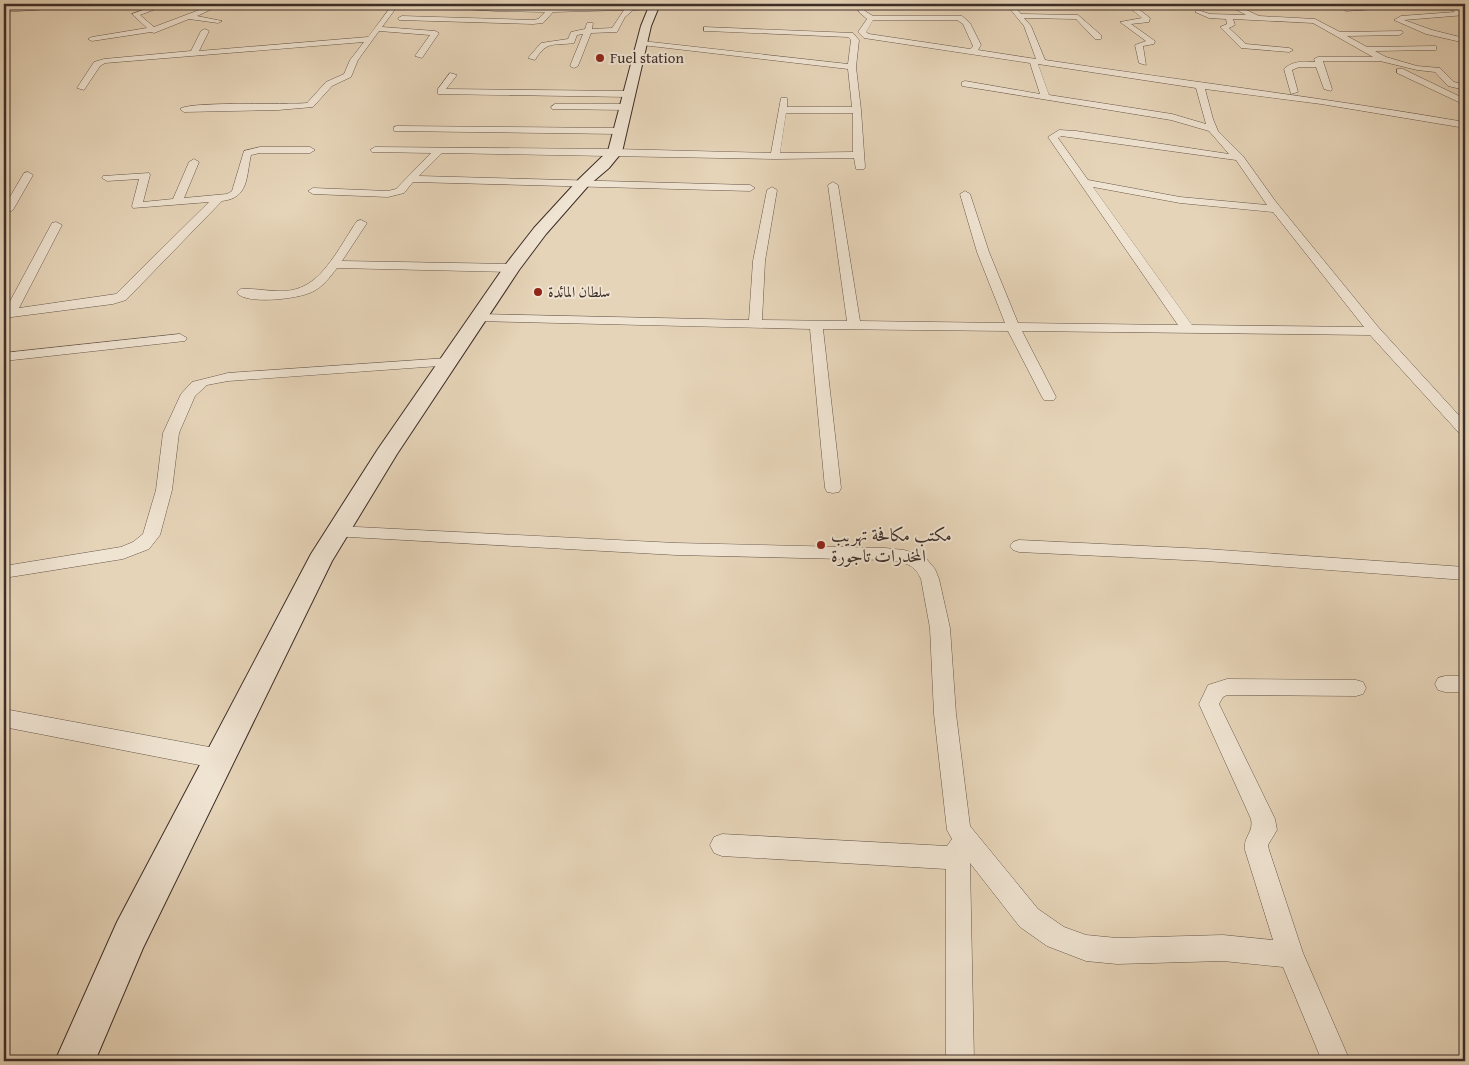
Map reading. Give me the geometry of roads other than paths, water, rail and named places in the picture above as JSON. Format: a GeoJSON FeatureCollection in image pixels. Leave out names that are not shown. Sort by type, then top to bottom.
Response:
{"type":"FeatureCollection","features":[{"type":"Feature","properties":{"kind":"main road"},"geometry":{"type":"LineString","coordinates":[[75,1061],[130,934],[294,610],[337,532],[386,454],[512,268],[540,231],[584,182],[604,165],[617,142],[642,44],[647,6]]}},
{"type":"Feature","properties":{"kind":"street"},"geometry":{"type":"LineString","coordinates":[[4,10],[63,6],[64,4]]}},
{"type":"Feature","properties":{"kind":"street"},"geometry":{"type":"LineString","coordinates":[[154,30],[135,14],[166,4]]}},
{"type":"Feature","properties":{"kind":"street"},"geometry":{"type":"LineString","coordinates":[[92,39],[154,30],[220,4]]}},
{"type":"Feature","properties":{"kind":"street"},"geometry":{"type":"LineString","coordinates":[[184,109],[209,106],[246,108],[310,105],[329,84],[348,75],[354,60],[396,4]]}},
{"type":"Feature","properties":{"kind":"street"},"geometry":{"type":"LineString","coordinates":[[413,4],[476,8],[746,4]]}},
{"type":"Feature","properties":{"kind":"street"},"geometry":{"type":"LineString","coordinates":[[476,8],[484,4]]}},
{"type":"Feature","properties":{"kind":"street"},"geometry":{"type":"LineString","coordinates":[[527,8],[535,4]]}},
{"type":"Feature","properties":{"kind":"street"},"geometry":{"type":"LineString","coordinates":[[857,4],[862,12],[870,18],[959,18],[966,23],[977,45],[972,51]]}},
{"type":"Feature","properties":{"kind":"street"},"geometry":{"type":"LineString","coordinates":[[1009,4],[1020,16],[1029,31],[1045,97]]}},
{"type":"Feature","properties":{"kind":"street"},"geometry":{"type":"LineString","coordinates":[[1128,4],[1146,18],[1146,20],[1124,22],[1151,40],[1151,42],[1139,45],[1144,63]]}},
{"type":"Feature","properties":{"kind":"street"},"geometry":{"type":"LineString","coordinates":[[1229,4],[1254,17]]}},
{"type":"Feature","properties":{"kind":"street"},"geometry":{"type":"LineString","coordinates":[[1346,9],[1418,4]]}},
{"type":"Feature","properties":{"kind":"street"},"geometry":{"type":"LineString","coordinates":[[1460,40],[1429,32],[1398,20],[1401,18],[1464,12],[1449,7],[1465,5]]}},
{"type":"Feature","properties":{"kind":"street"},"geometry":{"type":"LineString","coordinates":[[574,66],[589,31],[587,6]]}},
{"type":"Feature","properties":{"kind":"street"},"geometry":{"type":"LineString","coordinates":[[532,58],[539,46],[551,42],[571,41],[574,34],[614,30],[620,19],[647,6]]}},
{"type":"Feature","properties":{"kind":"street"},"geometry":{"type":"LineString","coordinates":[[402,18],[533,22],[540,21],[553,8]]}},
{"type":"Feature","properties":{"kind":"street"},"geometry":{"type":"LineString","coordinates":[[1294,11],[1383,59],[1400,71],[1465,102]]}},
{"type":"Feature","properties":{"kind":"street"},"geometry":{"type":"LineString","coordinates":[[1198,12],[1209,16],[1254,17],[1315,22]]}},
{"type":"Feature","properties":{"kind":"street"},"geometry":{"type":"LineString","coordinates":[[1020,16],[1078,18],[1098,37]]}},
{"type":"Feature","properties":{"kind":"street"},"geometry":{"type":"LineString","coordinates":[[189,17],[218,21]]}},
{"type":"Feature","properties":{"kind":"street"},"geometry":{"type":"LineString","coordinates":[[1229,17],[1230,25],[1224,27],[1242,45],[1289,50]]}},
{"type":"Feature","properties":{"kind":"street"},"geometry":{"type":"LineString","coordinates":[[870,18],[862,32],[867,36],[1200,86],[1321,101],[1465,125]]}},
{"type":"Feature","properties":{"kind":"street"},"geometry":{"type":"LineString","coordinates":[[1323,26],[1358,25]]}},
{"type":"Feature","properties":{"kind":"street"},"geometry":{"type":"LineString","coordinates":[[378,29],[435,33],[419,56]]}},
{"type":"Feature","properties":{"kind":"street"},"geometry":{"type":"LineString","coordinates":[[707,29],[850,35],[855,40],[852,68],[857,110],[860,167]]}},
{"type":"Feature","properties":{"kind":"street"},"geometry":{"type":"LineString","coordinates":[[194,53],[205,31]]}},
{"type":"Feature","properties":{"kind":"street"},"geometry":{"type":"LineString","coordinates":[[1338,34],[1399,33]]}},
{"type":"Feature","properties":{"kind":"street"},"geometry":{"type":"LineString","coordinates":[[81,88],[101,61],[370,39]]}},
{"type":"Feature","properties":{"kind":"street"},"geometry":{"type":"LineString","coordinates":[[642,44],[852,68]]}},
{"type":"Feature","properties":{"kind":"street"},"geometry":{"type":"LineString","coordinates":[[1364,49],[1433,48]]}},
{"type":"Feature","properties":{"kind":"street"},"geometry":{"type":"LineString","coordinates":[[1328,89],[1318,60],[1322,58],[1383,59],[1417,68],[1437,70],[1452,84],[1465,88]]}},
{"type":"Feature","properties":{"kind":"street"},"geometry":{"type":"LineString","coordinates":[[1294,92],[1288,69],[1299,65],[1320,65]]}},
{"type":"Feature","properties":{"kind":"street"},"geometry":{"type":"LineString","coordinates":[[453,75],[441,92],[628,101]]}},
{"type":"Feature","properties":{"kind":"street"},"geometry":{"type":"LineString","coordinates":[[1446,77],[1465,78]]}},
{"type":"Feature","properties":{"kind":"street"},"geometry":{"type":"LineString","coordinates":[[965,84],[1172,117],[1212,129]]}},
{"type":"Feature","properties":{"kind":"street"},"geometry":{"type":"LineString","coordinates":[[1200,86],[1212,129],[1239,158],[1374,331],[1465,431]]}},
{"type":"Feature","properties":{"kind":"street"},"geometry":{"type":"LineString","coordinates":[[775,156],[784,100]]}},
{"type":"Feature","properties":{"kind":"street"},"geometry":{"type":"LineString","coordinates":[[555,107],[628,101]]}},
{"type":"Feature","properties":{"kind":"street"},"geometry":{"type":"LineString","coordinates":[[783,110],[857,110]]}},
{"type":"Feature","properties":{"kind":"street"},"geometry":{"type":"LineString","coordinates":[[397,128],[617,142],[775,156],[858,155]]}},
{"type":"Feature","properties":{"kind":"street"},"geometry":{"type":"LineString","coordinates":[[1187,328],[1053,137],[1055,134],[1076,134],[1239,158]]}},
{"type":"Feature","properties":{"kind":"street"},"geometry":{"type":"LineString","coordinates":[[375,150],[439,151],[617,142]]}},
{"type":"Feature","properties":{"kind":"street"},"geometry":{"type":"LineString","coordinates":[[107,178],[145,175],[137,206],[219,198],[236,194],[247,153],[260,150],[310,150]]}},
{"type":"Feature","properties":{"kind":"street"},"geometry":{"type":"LineString","coordinates":[[313,191],[394,193],[400,191],[439,151]]}},
{"type":"Feature","properties":{"kind":"street"},"geometry":{"type":"LineString","coordinates":[[177,202],[194,162]]}},
{"type":"Feature","properties":{"kind":"street"},"geometry":{"type":"LineString","coordinates":[[4,212],[9,208],[28,175]]}},
{"type":"Feature","properties":{"kind":"street"},"geometry":{"type":"LineString","coordinates":[[410,179],[584,182],[750,188]]}},
{"type":"Feature","properties":{"kind":"street"},"geometry":{"type":"LineString","coordinates":[[1084,182],[1187,202],[1241,208],[1277,209]]}},
{"type":"Feature","properties":{"kind":"street"},"geometry":{"type":"LineString","coordinates":[[833,185],[854,325]]}},
{"type":"Feature","properties":{"kind":"street"},"geometry":{"type":"LineString","coordinates":[[755,324],[759,261],[772,190]]}},
{"type":"Feature","properties":{"kind":"street"},"geometry":{"type":"LineString","coordinates":[[965,194],[983,252],[1014,327],[1049,397]]}},
{"type":"Feature","properties":{"kind":"street"},"geometry":{"type":"LineString","coordinates":[[4,314],[113,300],[121,297],[219,198]]}},
{"type":"Feature","properties":{"kind":"street"},"geometry":{"type":"LineString","coordinates":[[243,293],[270,295],[299,291],[314,285],[333,264],[361,223]]}},
{"type":"Feature","properties":{"kind":"street"},"geometry":{"type":"LineString","coordinates":[[4,314],[13,307],[56,225]]}},
{"type":"Feature","properties":{"kind":"street"},"geometry":{"type":"LineString","coordinates":[[333,264],[512,268]]}},
{"type":"Feature","properties":{"kind":"street"},"geometry":{"type":"LineString","coordinates":[[479,318],[755,324],[1374,331]]}},
{"type":"Feature","properties":{"kind":"street"},"geometry":{"type":"LineString","coordinates":[[816,324],[832,488]]}},
{"type":"Feature","properties":{"kind":"street"},"geometry":{"type":"LineString","coordinates":[[4,357],[180,338]]}},
{"type":"Feature","properties":{"kind":"street"},"geometry":{"type":"LineString","coordinates":[[4,572],[123,553],[137,548],[147,541],[151,535],[164,490],[171,433],[188,394],[197,385],[213,379],[228,377],[448,362]]}},
{"type":"Feature","properties":{"kind":"street"},"geometry":{"type":"LineString","coordinates":[[337,532],[676,548],[885,554],[904,556],[918,561],[926,569],[930,579],[940,628],[945,714],[959,830],[957,858],[960,1061]]}},
{"type":"Feature","properties":{"kind":"street"},"geometry":{"type":"LineString","coordinates":[[1018,546],[1206,556],[1465,574]]}},
{"type":"Feature","properties":{"kind":"street"},"geometry":{"type":"LineString","coordinates":[[1445,684],[1465,684]]}},
{"type":"Feature","properties":{"kind":"street"},"geometry":{"type":"LineString","coordinates":[[1336,1061],[1291,955],[1257,850],[1256,842],[1265,830],[1263,819],[1210,704],[1215,691],[1228,687],[1356,688]]}},
{"type":"Feature","properties":{"kind":"street"},"geometry":{"type":"LineString","coordinates":[[4,718],[220,759]]}},
{"type":"Feature","properties":{"kind":"street"},"geometry":{"type":"LineString","coordinates":[[959,830],[1029,918],[1056,937],[1086,948],[1117,951],[1222,948],[1291,955]]}},
{"type":"Feature","properties":{"kind":"street"},"geometry":{"type":"LineString","coordinates":[[722,845],[957,858]]}},
{"type":"Feature","properties":{"kind":"place","name":"Fuel station"},"geometry":{"type":"Point","coordinates":[600,58]}},
{"type":"Feature","properties":{"kind":"place","name":"سلطان المائدة"},"geometry":{"type":"Point","coordinates":[538,292]}},
{"type":"Feature","properties":{"kind":"place","name":"مكتب مكافحة تهريب المخدرات تاجورة"},"geometry":{"type":"Point","coordinates":[821,545]}}]}
